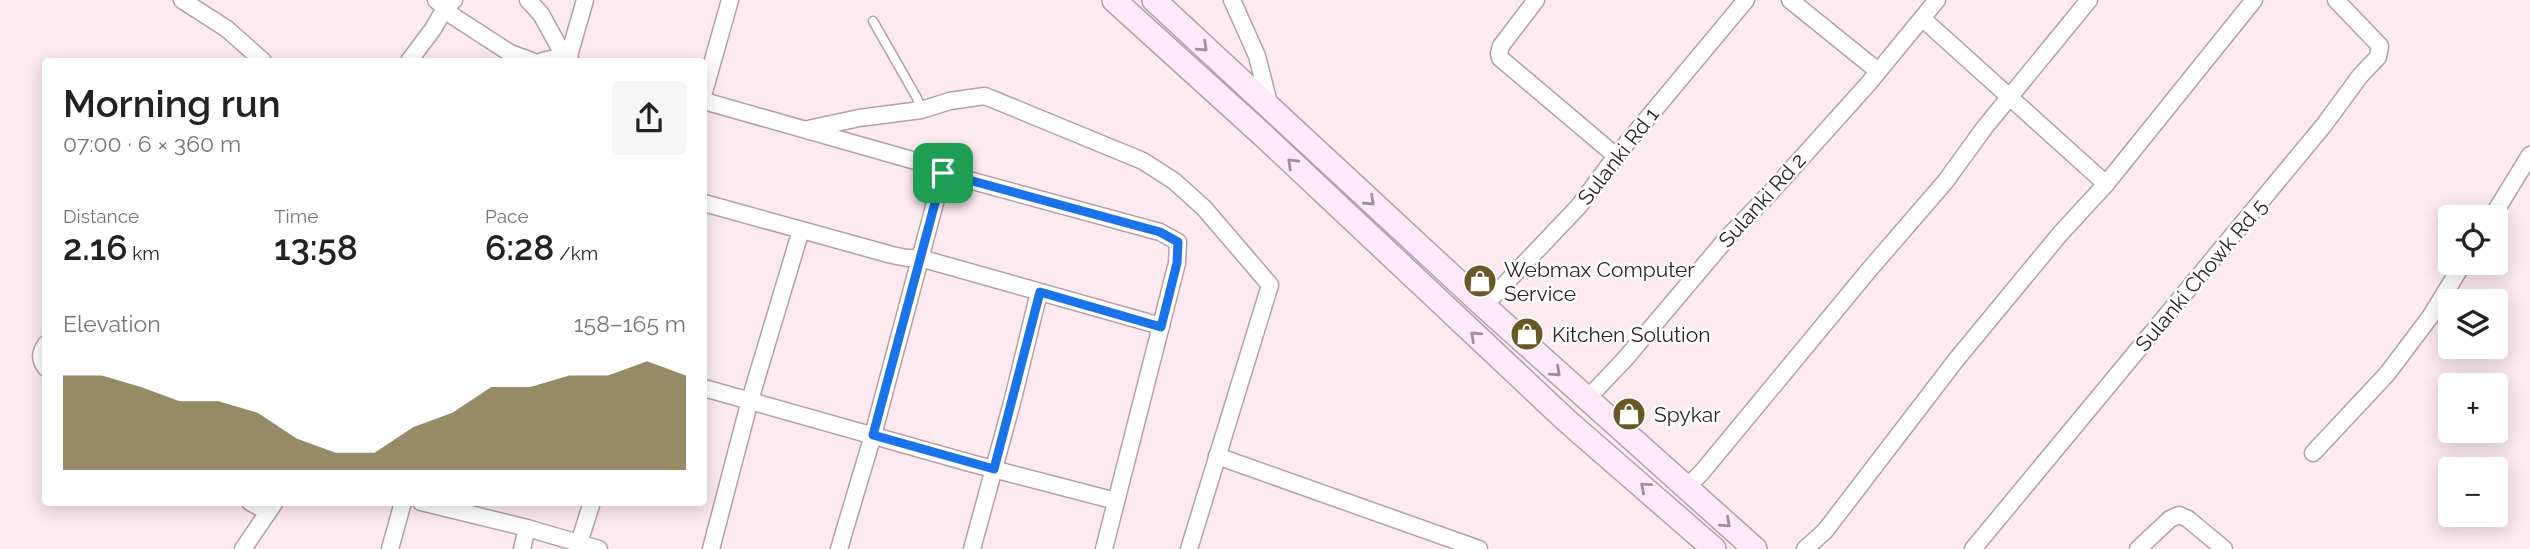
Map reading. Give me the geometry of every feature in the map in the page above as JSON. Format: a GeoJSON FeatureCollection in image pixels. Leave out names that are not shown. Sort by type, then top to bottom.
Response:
{"type":"FeatureCollection","features":[{"type":"Feature","properties":{"kind":"main road"},"geometry":{"type":"LineString","coordinates":[[1114,0],[1265,137],[1529,386],[1714,549]]}},
{"type":"Feature","properties":{"kind":"main road"},"geometry":{"type":"LineString","coordinates":[[1154,0],[1484,306],[1755,549]]}},
{"type":"Feature","properties":{"kind":"street"},"geometry":{"type":"LineString","coordinates":[[182,0],[227,29],[260,58]]}},
{"type":"Feature","properties":{"kind":"street"},"geometry":{"type":"LineString","coordinates":[[528,0],[541,14],[567,58]]}},
{"type":"Feature","properties":{"kind":"street"},"geometry":{"type":"LineString","coordinates":[[568,58],[585,0]]}},
{"type":"Feature","properties":{"kind":"street"},"geometry":{"type":"LineString","coordinates":[[707,81],[730,0]]}},
{"type":"Feature","properties":{"kind":"street"},"geometry":{"type":"LineString","coordinates":[[1232,0],[1257,56],[1270,109]]}},
{"type":"Feature","properties":{"kind":"street"},"geometry":{"type":"LineString","coordinates":[[1535,0],[1501,46],[1500,58],[1616,156]]}},
{"type":"Feature","properties":{"kind":"street","name":"Sulanki Rd 1"},"geometry":{"type":"LineString","coordinates":[[1484,306],[1579,206],[1616,156],[1746,0]]}},
{"type":"Feature","properties":{"kind":"street"},"geometry":{"type":"LineString","coordinates":[[1790,0],[1878,71]]}},
{"type":"Feature","properties":{"kind":"street","name":"Sulanki Rd 2"},"geometry":{"type":"LineString","coordinates":[[1587,400],[1728,237],[1772,192],[1878,71],[1937,0]]}},
{"type":"Feature","properties":{"kind":"street"},"geometry":{"type":"LineString","coordinates":[[1687,487],[1945,182],[2009,97],[2089,0]]}},
{"type":"Feature","properties":{"kind":"street"},"geometry":{"type":"LineString","coordinates":[[1805,549],[1825,531],[1956,360],[2060,234],[2106,184],[2254,0]]}},
{"type":"Feature","properties":{"kind":"street","name":"Sulanki Chowk Rd 5"},"geometry":{"type":"LineString","coordinates":[[1973,549],[2244,224],[2360,76],[2378,57],[2380,46],[2336,0]]}},
{"type":"Feature","properties":{"kind":"street"},"geometry":{"type":"LineString","coordinates":[[411,58],[433,29],[445,3],[477,33],[524,58]]}},
{"type":"Feature","properties":{"kind":"street"},"geometry":{"type":"LineString","coordinates":[[1923,19],[2106,184]]}},
{"type":"Feature","properties":{"kind":"street"},"geometry":{"type":"LineString","coordinates":[[807,130],[985,96],[1143,161],[1174,181],[1205,208],[1270,285],[1189,549]]}},
{"type":"Feature","properties":{"kind":"street"},"geometry":{"type":"LineString","coordinates":[[707,102],[919,162],[943,173],[1160,232],[1178,242],[1177,263],[1104,549]]}},
{"type":"Feature","properties":{"kind":"street"},"geometry":{"type":"LineString","coordinates":[[2499,205],[2530,155]]}},
{"type":"Feature","properties":{"kind":"street"},"geometry":{"type":"LineString","coordinates":[[839,549],[873,435],[943,173]]}},
{"type":"Feature","properties":{"kind":"street"},"geometry":{"type":"LineString","coordinates":[[707,204],[907,258],[920,258],[1161,327]]}},
{"type":"Feature","properties":{"kind":"street"},"geometry":{"type":"LineString","coordinates":[[711,549],[750,400],[801,230]]}},
{"type":"Feature","properties":{"kind":"street"},"geometry":{"type":"LineString","coordinates":[[2313,453],[2387,374],[2430,317],[2456,275]]}},
{"type":"Feature","properties":{"kind":"street"},"geometry":{"type":"LineString","coordinates":[[972,549],[1040,292]]}},
{"type":"Feature","properties":{"kind":"street"},"geometry":{"type":"LineString","coordinates":[[707,389],[1116,501]]}},
{"type":"Feature","properties":{"kind":"street"},"geometry":{"type":"LineString","coordinates":[[1217,456],[1479,549]]}},
{"type":"Feature","properties":{"kind":"street"},"geometry":{"type":"LineString","coordinates":[[390,549],[402,506]]}},
{"type":"Feature","properties":{"kind":"street"},"geometry":{"type":"LineString","coordinates":[[437,506],[599,549]]}},
{"type":"Feature","properties":{"kind":"street"},"geometry":{"type":"LineString","coordinates":[[579,543],[591,506]]}},
{"type":"Feature","properties":{"kind":"street"},"geometry":{"type":"LineString","coordinates":[[243,549],[271,507]]}},
{"type":"Feature","properties":{"kind":"street"},"geometry":{"type":"LineString","coordinates":[[2138,549],[2162,526],[2179,515],[2188,519],[2224,549]]}},
{"type":"Feature","properties":{"kind":"street"},"geometry":{"type":"LineString","coordinates":[[522,549],[527,528]]}},
{"type":"Feature","properties":{"kind":"lane"},"geometry":{"type":"LineString","coordinates":[[873,21],[917,98],[921,110]]}},
{"type":"Feature","properties":{"kind":"place","name":"Webmax Computer Service"},"geometry":{"type":"Point","coordinates":[1480,281]}},
{"type":"Feature","properties":{"kind":"place","name":"Kitchen Solution"},"geometry":{"type":"Point","coordinates":[1527,334]}},
{"type":"Feature","properties":{"kind":"place","name":"Spykar"},"geometry":{"type":"Point","coordinates":[1629,414]}},
{"type":"Feature","properties":{"kind":"route"},"geometry":{"type":"LineString","coordinates":[[943,173],[1160,232],[1178,242],[1177,263],[1161,327],[1040,292],[994,469],[873,435],[943,173]]}}]}
